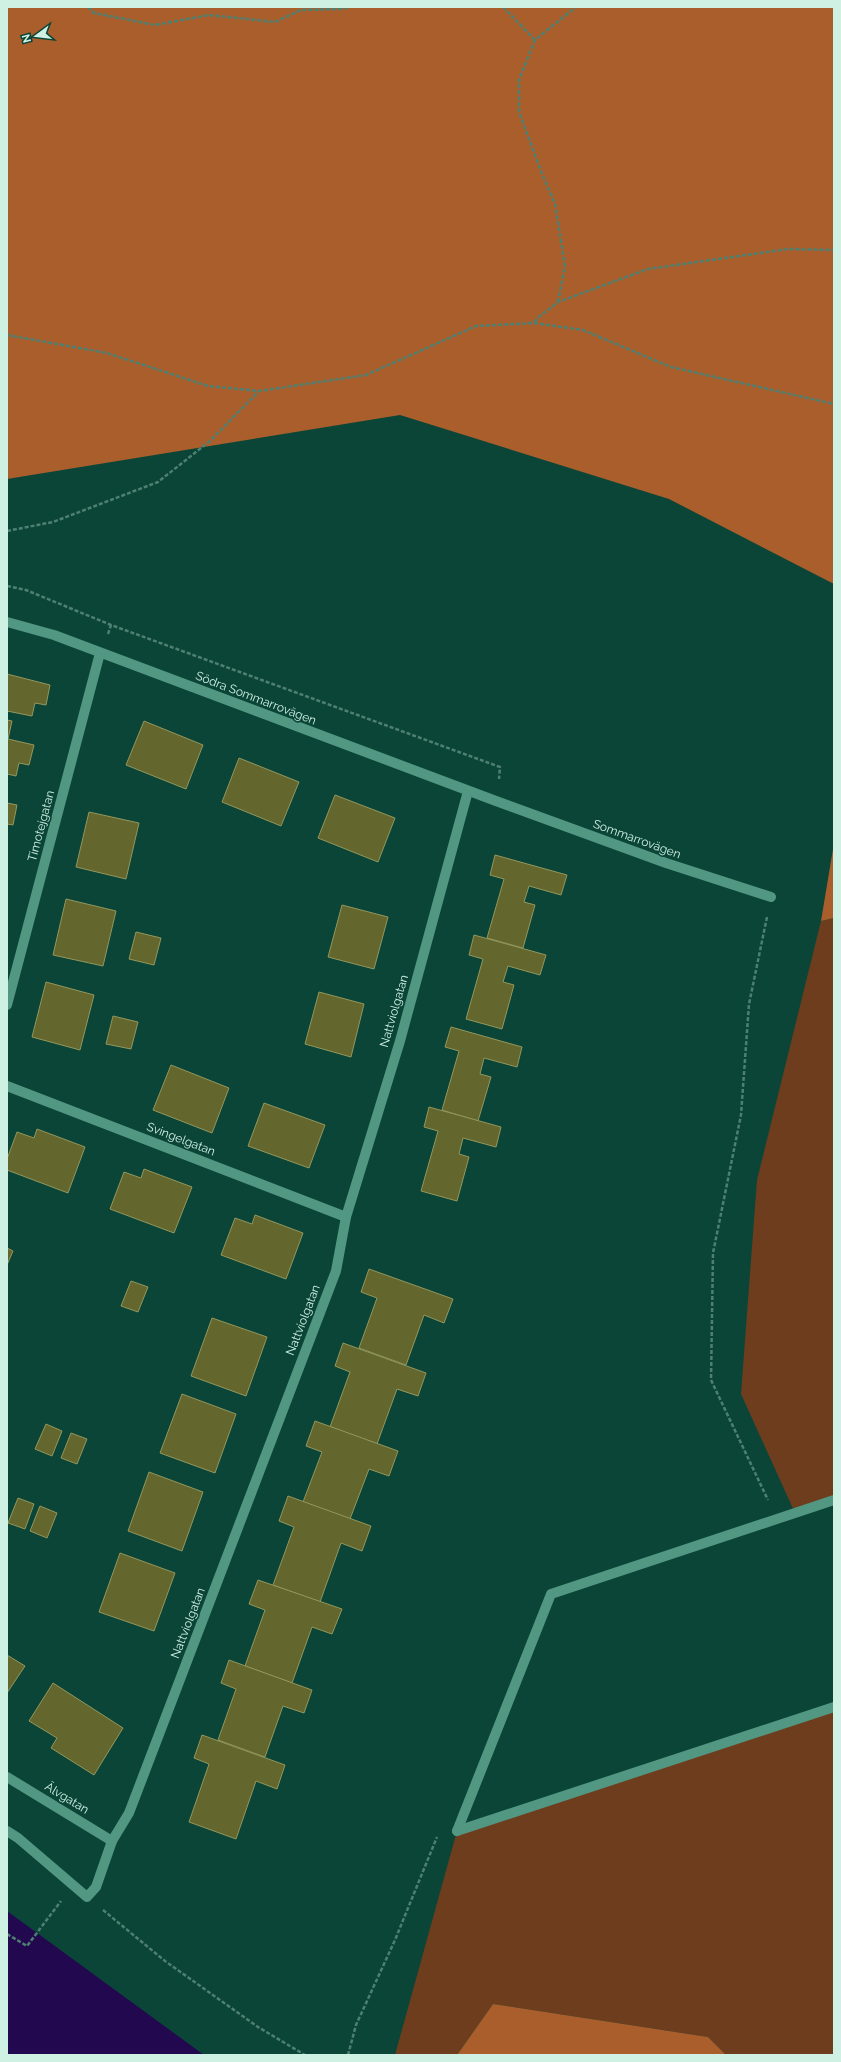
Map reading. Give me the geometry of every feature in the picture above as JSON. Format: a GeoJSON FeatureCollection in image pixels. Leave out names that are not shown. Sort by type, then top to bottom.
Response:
{"type":"FeatureCollection","features":[{"type":"Feature","properties":{"kind":"street","name":"Södra Sommarrovägen"},"geometry":{"type":"LineString","coordinates":[[7,622],[54,635],[496,801]]}},
{"type":"Feature","properties":{"kind":"street","name":"Timotejgatan"},"geometry":{"type":"LineString","coordinates":[[7,1005],[100,653]]}},
{"type":"Feature","properties":{"kind":"street","name":"Nattviolgatan"},"geometry":{"type":"LineString","coordinates":[[88,1897],[96,1887],[112,1841],[129,1814],[336,1271],[346,1216],[400,1041],[468,791]]}},
{"type":"Feature","properties":{"kind":"street","name":"Sommarrovägen"},"geometry":{"type":"LineString","coordinates":[[496,801],[666,863],[771,897]]}},
{"type":"Feature","properties":{"kind":"street","name":"Svingelgatan"},"geometry":{"type":"LineString","coordinates":[[7,1086],[346,1216]]}},
{"type":"Feature","properties":{"kind":"street"},"geometry":{"type":"LineString","coordinates":[[834,1500],[551,1594],[457,1831],[834,1707]]}},
{"type":"Feature","properties":{"kind":"street","name":"Älvgatan"},"geometry":{"type":"LineString","coordinates":[[7,1777],[112,1841]]}},
{"type":"Feature","properties":{"kind":"street"},"geometry":{"type":"LineString","coordinates":[[7,1831],[18,1838],[88,1897]]}},
{"type":"Feature","properties":{"kind":"path"},"geometry":{"type":"LineString","coordinates":[[88,7],[94,12],[155,25],[209,15],[275,22],[301,10],[341,9],[349,7]]}},
{"type":"Feature","properties":{"kind":"path"},"geometry":{"type":"LineString","coordinates":[[503,7],[535,40]]}},
{"type":"Feature","properties":{"kind":"path"},"geometry":{"type":"LineString","coordinates":[[558,302],[565,266],[555,204],[519,112],[519,80],[535,40],[576,7]]}},
{"type":"Feature","properties":{"kind":"path"},"geometry":{"type":"LineString","coordinates":[[534,322],[558,302],[648,269],[788,249],[834,250]]}},
{"type":"Feature","properties":{"kind":"path"},"geometry":{"type":"LineString","coordinates":[[7,335],[107,353],[208,386],[259,391],[366,375],[476,326],[534,322],[583,330],[671,367],[834,404]]}},
{"type":"Feature","properties":{"kind":"path"},"geometry":{"type":"LineString","coordinates":[[7,531],[53,522],[158,482],[210,442],[259,391]]}},
{"type":"Feature","properties":{"kind":"path"},"geometry":{"type":"LineString","coordinates":[[7,586],[26,590],[111,625],[500,767],[496,801]]}},
{"type":"Feature","properties":{"kind":"path"},"geometry":{"type":"LineString","coordinates":[[771,897],[749,1004],[741,1115],[713,1253],[711,1380],[777,1519]]}},
{"type":"Feature","properties":{"kind":"path"},"geometry":{"type":"LineString","coordinates":[[348,2055],[356,2025],[395,1940],[438,1836]]}},
{"type":"Feature","properties":{"kind":"path"},"geometry":{"type":"LineString","coordinates":[[88,1897],[165,1961],[258,2027],[305,2055]]}},
{"type":"Feature","properties":{"kind":"path"},"geometry":{"type":"LineString","coordinates":[[7,1934],[27,1946],[55,1909]]}},
{"type":"Feature","properties":{"kind":"shaded area"},"geometry":{"type":"Polygon","coordinates":[[[7,7],[834,7],[834,584],[669,499],[400,415],[7,479],[7,7]]]}},
{"type":"Feature","properties":{"kind":"shaded area"},"geometry":{"type":"Polygon","coordinates":[[[834,843],[834,918],[821,921],[834,843]]]}},
{"type":"Feature","properties":{"kind":"shaded area"},"geometry":{"type":"Polygon","coordinates":[[[834,918],[834,1500],[795,1513],[741,1394],[757,1180],[821,921],[834,918]]]}},
{"type":"Feature","properties":{"kind":"shaded area"},"geometry":{"type":"Polygon","coordinates":[[[834,1707],[834,2055],[726,2055],[708,2037],[493,2004],[457,2055],[395,2055],[457,1831],[834,1707]]]}},
{"type":"Feature","properties":{"kind":"shaded area"},"geometry":{"type":"Polygon","coordinates":[[[7,1911],[204,2055],[7,2055],[7,1911]]]}},
{"type":"Feature","properties":{"kind":"shaded area"},"geometry":{"type":"Polygon","coordinates":[[[493,2004],[708,2037],[726,2055],[457,2055],[493,2004]]]}},
{"type":"Feature","properties":{"kind":"building"},"geometry":{"type":"Polygon","coordinates":[[[7,674],[50,685],[46,705],[35,703],[32,716],[7,711],[7,674]]]}},
{"type":"Feature","properties":{"kind":"building"},"geometry":{"type":"Polygon","coordinates":[[[7,720],[12,721],[8,739],[34,745],[29,765],[19,763],[16,776],[7,774],[7,720]]]}},
{"type":"Feature","properties":{"kind":"building"},"geometry":{"type":"Polygon","coordinates":[[[144,721],[203,745],[186,789],[126,765],[144,721]]]}},
{"type":"Feature","properties":{"kind":"building"},"geometry":{"type":"Polygon","coordinates":[[[239,758],[299,782],[281,826],[222,802],[239,758]]]}},
{"type":"Feature","properties":{"kind":"building"},"geometry":{"type":"Polygon","coordinates":[[[335,795],[395,818],[378,862],[318,838],[335,795]]]}},
{"type":"Feature","properties":{"kind":"building"},"geometry":{"type":"Polygon","coordinates":[[[7,803],[17,805],[13,825],[7,824],[7,803]]]}},
{"type":"Feature","properties":{"kind":"building"},"geometry":{"type":"Polygon","coordinates":[[[89,812],[139,823],[126,879],[76,867],[89,812]]]}},
{"type":"Feature","properties":{"kind":"building"},"geometry":{"type":"Polygon","coordinates":[[[495,855],[567,875],[561,895],[529,886],[524,902],[535,905],[523,948],[487,938],[504,879],[490,875],[495,855]]]}},
{"type":"Feature","properties":{"kind":"building"},"geometry":{"type":"Polygon","coordinates":[[[66,899],[116,911],[103,966],[53,955],[66,899]]]}},
{"type":"Feature","properties":{"kind":"building"},"geometry":{"type":"Polygon","coordinates":[[[342,905],[388,917],[374,969],[328,957],[342,905]]]}},
{"type":"Feature","properties":{"kind":"building"},"geometry":{"type":"Polygon","coordinates":[[[136,932],[161,938],[154,965],[129,959],[136,932]]]}},
{"type":"Feature","properties":{"kind":"building"},"geometry":{"type":"Polygon","coordinates":[[[474,935],[546,955],[540,975],[508,966],[503,982],[514,985],[502,1029],[466,1019],[483,959],[469,955],[474,935]]]}},
{"type":"Feature","properties":{"kind":"building"},"geometry":{"type":"Polygon","coordinates":[[[46,982],[94,995],[80,1050],[32,1037],[46,982]]]}},
{"type":"Feature","properties":{"kind":"building"},"geometry":{"type":"Polygon","coordinates":[[[319,992],[364,1004],[351,1057],[305,1044],[319,992]]]}},
{"type":"Feature","properties":{"kind":"building"},"geometry":{"type":"Polygon","coordinates":[[[113,1016],[138,1022],[131,1049],[106,1044],[113,1016]]]}},
{"type":"Feature","properties":{"kind":"building"},"geometry":{"type":"Polygon","coordinates":[[[451,1027],[522,1047],[517,1067],[484,1058],[480,1074],[491,1077],[478,1121],[442,1110],[459,1051],[445,1047],[451,1027]]]}},
{"type":"Feature","properties":{"kind":"building"},"geometry":{"type":"Polygon","coordinates":[[[171,1065],[229,1088],[212,1133],[153,1110],[171,1065]]]}},
{"type":"Feature","properties":{"kind":"building"},"geometry":{"type":"Polygon","coordinates":[[[264,1103],[325,1125],[309,1168],[248,1146],[264,1103]]]}},
{"type":"Feature","properties":{"kind":"building"},"geometry":{"type":"Polygon","coordinates":[[[429,1107],[501,1127],[496,1147],[463,1138],[459,1154],[469,1157],[457,1201],[421,1191],[438,1131],[424,1127],[429,1107]]]}},
{"type":"Feature","properties":{"kind":"building"},"geometry":{"type":"Polygon","coordinates":[[[37,1129],[85,1147],[68,1193],[7,1170],[7,1159],[17,1132],[34,1138],[37,1129]]]}},
{"type":"Feature","properties":{"kind":"building"},"geometry":{"type":"Polygon","coordinates":[[[144,1169],[192,1187],[174,1233],[110,1209],[124,1172],[141,1178],[144,1169]]]}},
{"type":"Feature","properties":{"kind":"building"},"geometry":{"type":"Polygon","coordinates":[[[255,1215],[303,1233],[286,1279],[221,1255],[235,1218],[252,1224],[255,1215]]]}},
{"type":"Feature","properties":{"kind":"building"},"geometry":{"type":"Polygon","coordinates":[[[7,1248],[13,1251],[7,1265],[7,1248]]]}},
{"type":"Feature","properties":{"kind":"building"},"geometry":{"type":"Polygon","coordinates":[[[369,1269],[453,1299],[444,1323],[424,1315],[406,1365],[359,1348],[377,1298],[361,1292],[369,1269]]]}},
{"type":"Feature","properties":{"kind":"building"},"geometry":{"type":"Polygon","coordinates":[[[131,1281],[148,1287],[138,1312],[121,1306],[131,1281]]]}},
{"type":"Feature","properties":{"kind":"building"},"geometry":{"type":"Polygon","coordinates":[[[212,1318],[267,1337],[246,1396],[191,1376],[212,1318]]]}},
{"type":"Feature","properties":{"kind":"building"},"geometry":{"type":"Polygon","coordinates":[[[343,1343],[426,1373],[418,1396],[397,1389],[377,1444],[330,1427],[350,1372],[335,1366],[343,1343]]]}},
{"type":"Feature","properties":{"kind":"building"},"geometry":{"type":"Polygon","coordinates":[[[182,1394],[236,1414],[215,1473],[160,1453],[182,1394]]]}},
{"type":"Feature","properties":{"kind":"building"},"geometry":{"type":"Polygon","coordinates":[[[315,1421],[398,1451],[389,1476],[369,1469],[350,1519],[303,1502],[322,1452],[306,1446],[315,1421]]]}},
{"type":"Feature","properties":{"kind":"building"},"geometry":{"type":"Polygon","coordinates":[[[46,1424],[62,1431],[52,1456],[35,1449],[46,1424]]]}},
{"type":"Feature","properties":{"kind":"building"},"geometry":{"type":"Polygon","coordinates":[[[71,1433],[87,1439],[77,1464],[61,1458],[71,1433]]]}},
{"type":"Feature","properties":{"kind":"building"},"geometry":{"type":"Polygon","coordinates":[[[149,1472],[203,1492],[182,1551],[128,1531],[149,1472]]]}},
{"type":"Feature","properties":{"kind":"building"},"geometry":{"type":"Polygon","coordinates":[[[288,1496],[371,1526],[362,1551],[341,1543],[320,1602],[273,1585],[294,1527],[279,1521],[288,1496]]]}},
{"type":"Feature","properties":{"kind":"building"},"geometry":{"type":"Polygon","coordinates":[[[18,1498],[34,1504],[25,1529],[8,1523],[18,1498]]]}},
{"type":"Feature","properties":{"kind":"building"},"geometry":{"type":"Polygon","coordinates":[[[40,1506],[57,1513],[47,1538],[30,1531],[40,1506]]]}},
{"type":"Feature","properties":{"kind":"building"},"geometry":{"type":"Polygon","coordinates":[[[120,1553],[175,1573],[154,1631],[99,1612],[120,1553]]]}},
{"type":"Feature","properties":{"kind":"building"},"geometry":{"type":"Polygon","coordinates":[[[258,1580],[342,1609],[332,1634],[312,1627],[292,1683],[245,1666],[265,1610],[249,1604],[258,1580]]]}},
{"type":"Feature","properties":{"kind":"building"},"geometry":{"type":"Polygon","coordinates":[[[7,1655],[25,1666],[7,1693],[7,1655]]]}},
{"type":"Feature","properties":{"kind":"building"},"geometry":{"type":"Polygon","coordinates":[[[229,1660],[312,1690],[304,1713],[283,1706],[265,1757],[218,1740],[236,1689],[221,1683],[229,1660]]]}},
{"type":"Feature","properties":{"kind":"building"},"geometry":{"type":"Polygon","coordinates":[[[53,1683],[123,1728],[94,1775],[51,1748],[57,1738],[29,1721],[53,1683]]]}},
{"type":"Feature","properties":{"kind":"building"},"geometry":{"type":"Polygon","coordinates":[[[202,1735],[285,1765],[277,1789],[256,1781],[236,1839],[189,1822],[209,1764],[194,1758],[202,1735]]]}}]}
